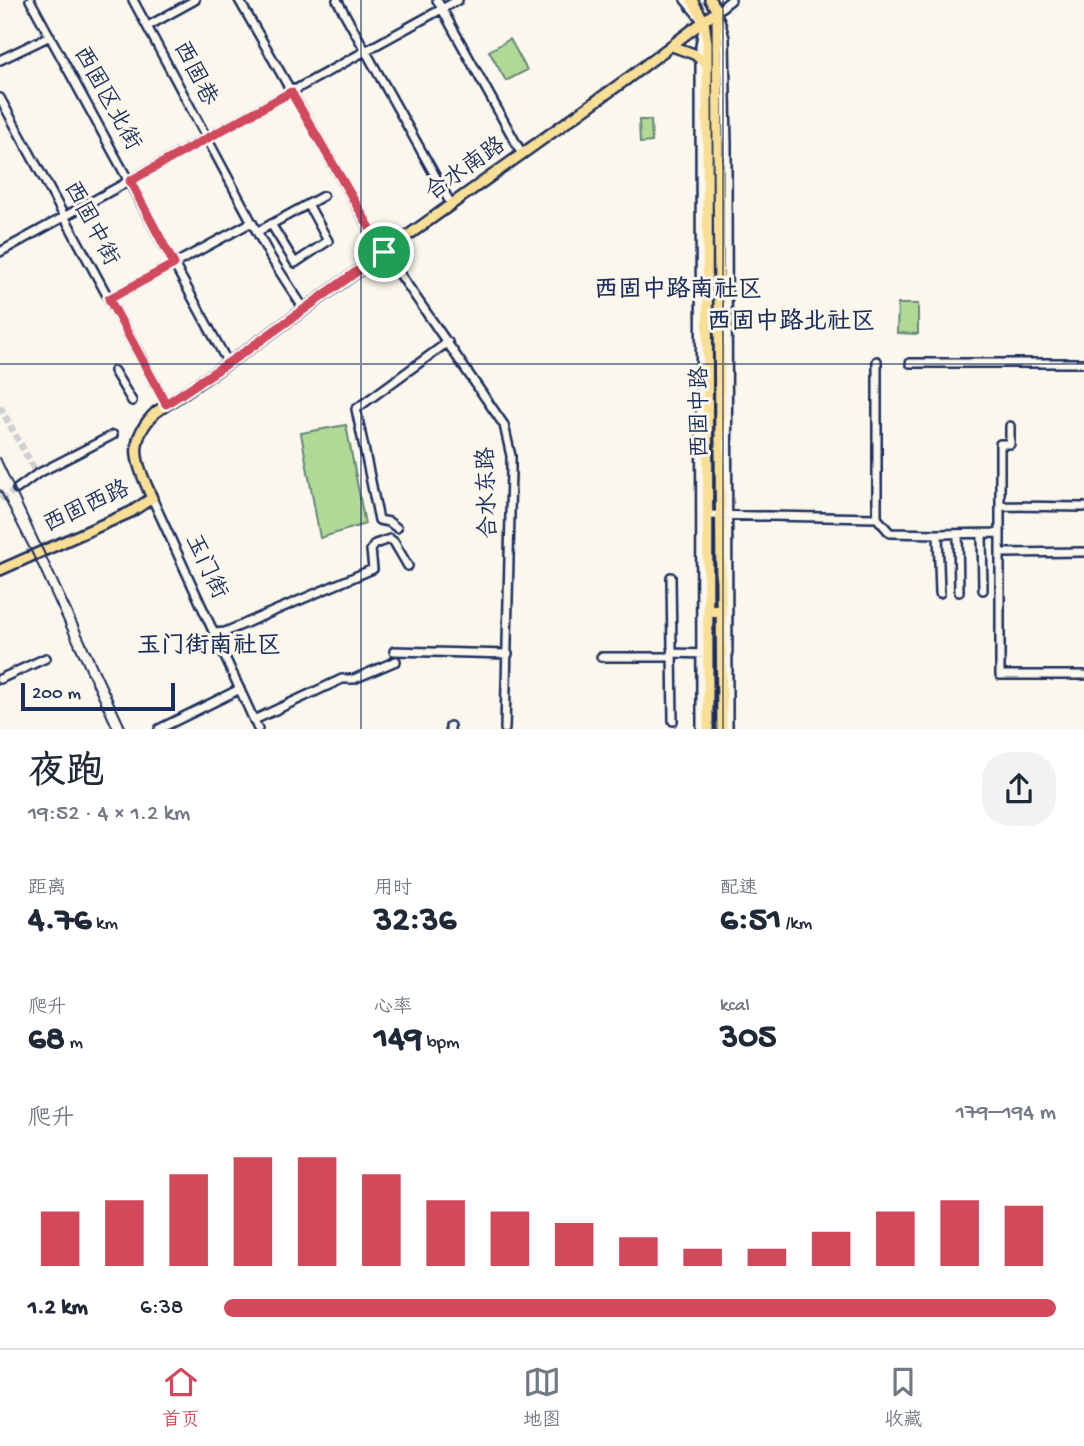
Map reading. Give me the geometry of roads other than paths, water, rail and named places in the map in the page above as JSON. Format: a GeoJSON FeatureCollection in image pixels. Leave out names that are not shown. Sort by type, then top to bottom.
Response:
{"type":"FeatureCollection","features":[{"type":"Feature","properties":{"kind":"highway"},"geometry":{"type":"LineString","coordinates":[[709,611],[721,611]]}},
{"type":"Feature","properties":{"kind":"main road"},"geometry":{"type":"LineString","coordinates":[[692,0],[704,21]]}},
{"type":"Feature","properties":{"kind":"main road"},"geometry":{"type":"LineString","coordinates":[[713,0],[717,11]]}},
{"type":"Feature","properties":{"kind":"main road","name":"合水南路"},"geometry":{"type":"LineString","coordinates":[[152,498],[136,457],[138,430],[149,418],[522,154],[717,11]]}},
{"type":"Feature","properties":{"kind":"main road","name":"西固中路"},"geometry":{"type":"LineString","coordinates":[[717,11],[724,515],[721,611],[722,729]]}},
{"type":"Feature","properties":{"kind":"main road","name":"西固中路"},"geometry":{"type":"LineString","coordinates":[[704,21],[707,43],[704,61],[708,230],[705,515],[709,611],[705,654],[708,729]]}},
{"type":"Feature","properties":{"kind":"main road"},"geometry":{"type":"LineString","coordinates":[[671,46],[704,61]]}},
{"type":"Feature","properties":{"kind":"main road"},"geometry":{"type":"LineString","coordinates":[[708,230],[720,229]]}},
{"type":"Feature","properties":{"kind":"main road","name":"西固西路"},"geometry":{"type":"LineString","coordinates":[[0,570],[131,512],[152,498]]}},
{"type":"Feature","properties":{"kind":"street","name":"西固区北街"},"geometry":{"type":"LineString","coordinates":[[30,0],[228,363]]}},
{"type":"Feature","properties":{"kind":"street","name":"西固巷"},"geometry":{"type":"LineString","coordinates":[[133,0],[207,139]]}},
{"type":"Feature","properties":{"kind":"street","name":"西固巷"},"geometry":{"type":"LineString","coordinates":[[148,26],[195,0]]}},
{"type":"Feature","properties":{"kind":"street"},"geometry":{"type":"LineString","coordinates":[[239,0],[291,92]]}},
{"type":"Feature","properties":{"kind":"street"},"geometry":{"type":"LineString","coordinates":[[337,0],[451,204]]}},
{"type":"Feature","properties":{"kind":"street"},"geometry":{"type":"LineString","coordinates":[[437,0],[522,154]]}},
{"type":"Feature","properties":{"kind":"street","name":"西固巷"},"geometry":{"type":"LineString","coordinates":[[0,252],[458,0]]}},
{"type":"Feature","properties":{"kind":"street"},"geometry":{"type":"LineString","coordinates":[[685,0],[704,21]]}},
{"type":"Feature","properties":{"kind":"street"},"geometry":{"type":"LineString","coordinates":[[728,729],[724,515],[726,65],[725,36],[717,11],[731,0]]}},
{"type":"Feature","properties":{"kind":"street"},"geometry":{"type":"LineString","coordinates":[[0,60],[50,36]]}},
{"type":"Feature","properties":{"kind":"street"},"geometry":{"type":"LineString","coordinates":[[701,729],[705,654],[704,61]]}},
{"type":"Feature","properties":{"kind":"street","name":"合水东路"},"geometry":{"type":"LineString","coordinates":[[291,92],[384,252],[500,416],[509,446],[511,471],[505,729]]}},
{"type":"Feature","properties":{"kind":"street","name":"西固中街"},"geometry":{"type":"LineString","coordinates":[[0,98],[166,404]]}},
{"type":"Feature","properties":{"kind":"street"},"geometry":{"type":"LineString","coordinates":[[207,139],[257,232],[304,309]]}},
{"type":"Feature","properties":{"kind":"street"},"geometry":{"type":"LineString","coordinates":[[257,232],[323,195]]}},
{"type":"Feature","properties":{"kind":"street"},"geometry":{"type":"LineString","coordinates":[[271,224],[295,263],[328,241],[308,204]]}},
{"type":"Feature","properties":{"kind":"street"},"geometry":{"type":"LineString","coordinates":[[109,299],[252,222]]}},
{"type":"Feature","properties":{"kind":"street"},"geometry":{"type":"LineString","coordinates":[[397,528],[389,522],[379,520],[356,409],[447,342]]}},
{"type":"Feature","properties":{"kind":"street"},"geometry":{"type":"LineString","coordinates":[[877,361],[877,518],[890,533],[1000,533]]}},
{"type":"Feature","properties":{"kind":"street"},"geometry":{"type":"LineString","coordinates":[[910,363],[1084,363]]}},
{"type":"Feature","properties":{"kind":"street"},"geometry":{"type":"LineString","coordinates":[[114,371],[132,401]]}},
{"type":"Feature","properties":{"kind":"street"},"geometry":{"type":"LineString","coordinates":[[1010,426],[1010,444],[1000,444],[1000,675],[1084,675]]}},
{"type":"Feature","properties":{"kind":"street"},"geometry":{"type":"LineString","coordinates":[[17,489],[37,474],[113,435]]}},
{"type":"Feature","properties":{"kind":"street","name":"玉门街"},"geometry":{"type":"LineString","coordinates":[[152,498],[258,729]]}},
{"type":"Feature","properties":{"kind":"street"},"geometry":{"type":"LineString","coordinates":[[1000,506],[1084,507]]}},
{"type":"Feature","properties":{"kind":"street"},"geometry":{"type":"LineString","coordinates":[[705,515],[877,518]]}},
{"type":"Feature","properties":{"kind":"street"},"geometry":{"type":"LineString","coordinates":[[939,534],[940,593]]}},
{"type":"Feature","properties":{"kind":"street"},"geometry":{"type":"LineString","coordinates":[[958,534],[959,592]]}},
{"type":"Feature","properties":{"kind":"street"},"geometry":{"type":"LineString","coordinates":[[982,534],[983,590]]}},
{"type":"Feature","properties":{"kind":"street"},"geometry":{"type":"LineString","coordinates":[[214,633],[225,632],[373,569],[370,550],[376,544],[390,539],[408,566]]}},
{"type":"Feature","properties":{"kind":"street"},"geometry":{"type":"LineString","coordinates":[[1000,553],[1084,552]]}},
{"type":"Feature","properties":{"kind":"street"},"geometry":{"type":"LineString","coordinates":[[671,577],[674,721]]}},
{"type":"Feature","properties":{"kind":"street"},"geometry":{"type":"LineString","coordinates":[[394,651],[508,654]]}},
{"type":"Feature","properties":{"kind":"street"},"geometry":{"type":"LineString","coordinates":[[601,657],[705,654]]}},
{"type":"Feature","properties":{"kind":"street"},"geometry":{"type":"LineString","coordinates":[[0,679],[46,658]]}},
{"type":"Feature","properties":{"kind":"street"},"geometry":{"type":"LineString","coordinates":[[254,720],[342,678],[354,679],[397,661]]}},
{"type":"Feature","properties":{"kind":"street"},"geometry":{"type":"LineString","coordinates":[[159,729],[240,689]]}},
{"type":"Feature","properties":{"kind":"tunnel"},"geometry":{"type":"LineString","coordinates":[[0,407],[37,474]]}},
{"type":"Feature","properties":{"kind":"tunnel"},"geometry":{"type":"LineString","coordinates":[[0,499],[17,489]]}},
{"type":"Feature","properties":{"kind":"railway"},"geometry":{"type":"LineString","coordinates":[[0,458],[126,729]]}},
{"type":"Feature","properties":{"kind":"railway"},"geometry":{"type":"LineString","coordinates":[[0,490],[38,565],[113,729]]}},
{"type":"Feature","properties":{"kind":"district","name":"西固中路南社区"},"geometry":{"type":"Point","coordinates":[678,291]}},
{"type":"Feature","properties":{"kind":"district","name":"西固中路北社区"},"geometry":{"type":"Point","coordinates":[791,323]}},
{"type":"Feature","properties":{"kind":"district","name":"玉门街南社区"},"geometry":{"type":"Point","coordinates":[209,647]}}]}
